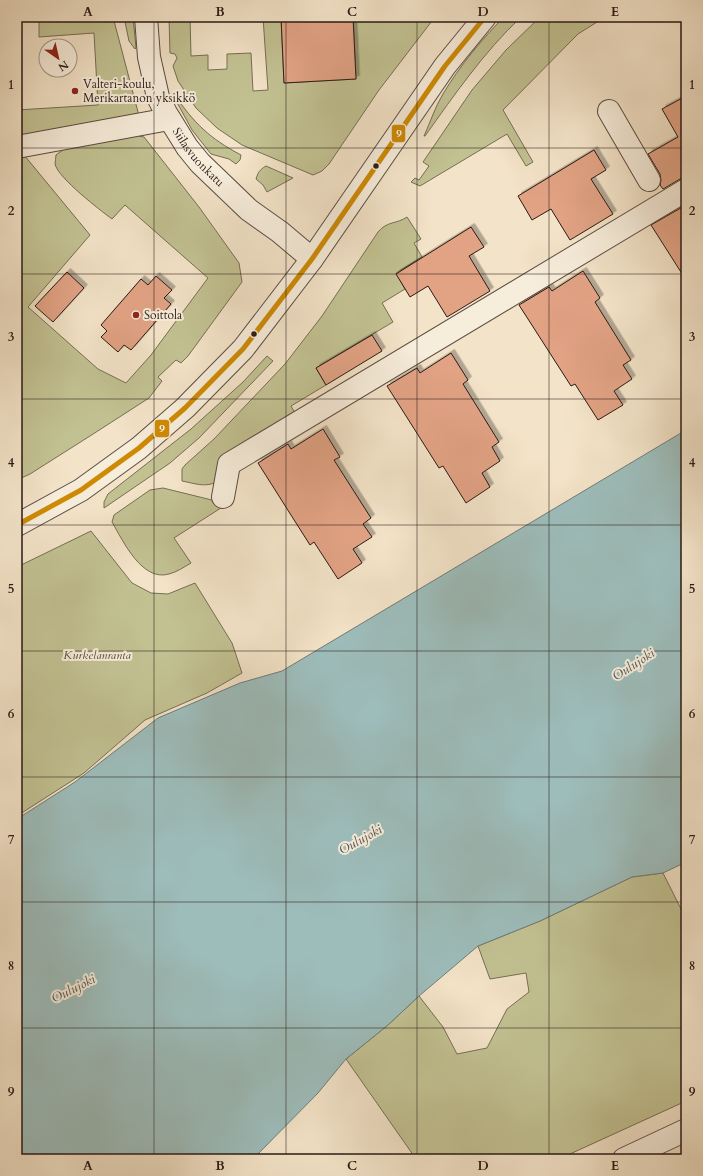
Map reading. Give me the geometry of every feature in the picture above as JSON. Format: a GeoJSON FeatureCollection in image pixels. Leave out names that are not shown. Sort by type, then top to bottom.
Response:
{"type":"FeatureCollection","features":[{"type":"Feature","properties":{"kind":"street","name":"Siilasvuonkatu"},"geometry":{"type":"LineString","coordinates":[[146,17],[148,51],[158,97],[187,147],[200,163],[249,210],[280,232],[312,260]]}},
{"type":"Feature","properties":{"kind":"street"},"geometry":{"type":"LineString","coordinates":[[17,524],[81,490],[140,448],[185,408],[243,349],[312,260],[445,66],[485,17]]}},
{"type":"Feature","properties":{"kind":"street"},"geometry":{"type":"LineString","coordinates":[[609,111],[649,180]]}},
{"type":"Feature","properties":{"kind":"street"},"geometry":{"type":"LineString","coordinates":[[17,147],[170,119]]}},
{"type":"Feature","properties":{"kind":"street"},"geometry":{"type":"LineString","coordinates":[[223,496],[229,464],[686,190]]}},
{"type":"Feature","properties":{"kind":"street"},"geometry":{"type":"LineString","coordinates":[[624,1159],[660,1151],[686,1130]]}},
{"type":"Feature","properties":{"kind":"green space"},"geometry":{"type":"Polygon","coordinates":[[[39,17],[113,17],[138,112],[137,115],[17,139],[17,110],[98,105],[94,33],[39,37],[39,17]]]}},
{"type":"Feature","properties":{"kind":"green space"},"geometry":{"type":"Polygon","coordinates":[[[124,17],[133,17],[135,49],[129,41],[124,17]]]}},
{"type":"Feature","properties":{"kind":"green space"},"geometry":{"type":"Polygon","coordinates":[[[169,17],[190,17],[191,56],[208,55],[208,70],[227,69],[227,54],[251,53],[253,91],[268,90],[263,17],[281,17],[284,83],[356,79],[353,17],[435,17],[379,90],[329,164],[322,171],[313,175],[242,145],[217,128],[196,108],[178,81],[173,66],[177,58],[175,54],[170,53],[169,17]]]}},
{"type":"Feature","properties":{"kind":"green space"},"geometry":{"type":"Polygon","coordinates":[[[504,17],[521,17],[507,30],[482,59],[424,136],[438,104],[449,84],[471,54],[504,17]]]}},
{"type":"Feature","properties":{"kind":"green space"},"geometry":{"type":"Polygon","coordinates":[[[540,17],[605,17],[578,34],[503,110],[533,162],[526,166],[507,134],[420,186],[411,182],[415,178],[419,180],[429,166],[423,162],[472,90],[506,50],[540,17]]]}},
{"type":"Feature","properties":{"kind":"green space"},"geometry":{"type":"Polygon","coordinates":[[[174,94],[188,113],[203,129],[230,149],[241,155],[240,160],[236,164],[229,159],[211,154],[192,130],[173,95],[174,94]]]}},
{"type":"Feature","properties":{"kind":"green space"},"geometry":{"type":"Polygon","coordinates":[[[134,135],[144,137],[199,207],[239,263],[242,282],[188,356],[181,363],[176,360],[158,377],[162,381],[149,398],[30,474],[17,480],[17,156],[24,155],[90,235],[28,307],[98,369],[126,383],[151,355],[208,278],[125,205],[112,219],[71,185],[63,177],[55,164],[56,155],[64,149],[134,135]]]}},
{"type":"Feature","properties":{"kind":"green space"},"geometry":{"type":"Polygon","coordinates":[[[266,166],[293,178],[267,192],[263,185],[256,179],[259,172],[266,166]]]}},
{"type":"Feature","properties":{"kind":"green space"},"geometry":{"type":"Polygon","coordinates":[[[407,217],[421,239],[414,243],[422,257],[396,273],[405,289],[382,303],[393,322],[316,368],[326,385],[291,406],[295,413],[216,482],[204,485],[182,481],[182,469],[185,465],[214,439],[285,364],[322,316],[381,228],[407,217]]]}},
{"type":"Feature","properties":{"kind":"green space"},"geometry":{"type":"Polygon","coordinates":[[[267,356],[273,361],[199,438],[170,463],[104,508],[104,502],[108,494],[191,429],[243,382],[267,356]]]}},
{"type":"Feature","properties":{"kind":"green space"},"geometry":{"type":"Polygon","coordinates":[[[163,488],[220,502],[224,506],[174,538],[191,563],[172,573],[159,575],[150,572],[134,558],[112,522],[114,515],[150,490],[163,488]]]}},
{"type":"Feature","properties":{"kind":"green space","name":"Kurkelanranta"},"geometry":{"type":"Polygon","coordinates":[[[91,531],[132,583],[151,593],[168,594],[195,583],[232,643],[242,673],[207,693],[145,720],[84,773],[17,816],[17,567],[91,531]]]}},
{"type":"Feature","properties":{"kind":"green space"},"geometry":{"type":"Polygon","coordinates":[[[663,873],[686,919],[686,1101],[559,1159],[416,1159],[346,1059],[388,1025],[419,996],[443,1027],[457,1054],[487,1048],[507,1009],[529,992],[526,973],[490,979],[478,946],[540,921],[632,877],[663,873]]]}},
{"type":"Feature","properties":{"kind":"water","name":"Oulujoki"},"geometry":{"type":"Polygon","coordinates":[[[686,430],[686,862],[663,873],[632,877],[540,921],[478,946],[419,996],[388,1025],[346,1059],[318,1093],[253,1159],[17,1159],[17,819],[75,782],[158,718],[240,683],[282,671],[686,430]]]}},
{"type":"Feature","properties":{"kind":"building"},"geometry":{"type":"Polygon","coordinates":[[[281,17],[353,17],[356,79],[284,83],[281,17]]]}},
{"type":"Feature","properties":{"kind":"building"},"geometry":{"type":"Polygon","coordinates":[[[686,96],[686,178],[680,179],[663,189],[660,185],[660,174],[648,154],[678,137],[662,109],[686,96]]]}},
{"type":"Feature","properties":{"kind":"building"},"geometry":{"type":"Polygon","coordinates":[[[594,150],[606,170],[591,179],[613,214],[570,240],[551,209],[532,220],[518,196],[594,150]]]}},
{"type":"Feature","properties":{"kind":"building"},"geometry":{"type":"Polygon","coordinates":[[[686,205],[686,280],[651,225],[686,205]]]}},
{"type":"Feature","properties":{"kind":"building"},"geometry":{"type":"Polygon","coordinates":[[[471,227],[484,247],[469,256],[490,291],[447,317],[428,286],[410,297],[396,274],[471,227]]]}},
{"type":"Feature","properties":{"kind":"building"},"geometry":{"type":"Polygon","coordinates":[[[583,271],[600,298],[595,302],[631,360],[623,365],[632,379],[614,391],[623,405],[598,420],[575,384],[571,386],[519,305],[549,287],[552,291],[583,271]]]}},
{"type":"Feature","properties":{"kind":"building"},"geometry":{"type":"Polygon","coordinates":[[[67,272],[84,288],[53,322],[35,306],[67,272]]]}},
{"type":"Feature","properties":{"kind":"building","name":"Soittola"},"geometry":{"type":"Polygon","coordinates":[[[156,276],[172,290],[164,298],[171,304],[131,350],[124,345],[118,352],[101,337],[107,331],[101,325],[141,279],[148,285],[156,276]]]}},
{"type":"Feature","properties":{"kind":"building"},"geometry":{"type":"Polygon","coordinates":[[[372,335],[382,351],[326,385],[316,368],[372,335]]]}},
{"type":"Feature","properties":{"kind":"building"},"geometry":{"type":"Polygon","coordinates":[[[451,353],[468,380],[463,384],[499,442],[492,447],[500,461],[482,473],[490,487],[466,503],[443,466],[439,468],[387,386],[417,368],[420,373],[451,353]]]}},
{"type":"Feature","properties":{"kind":"building"},"geometry":{"type":"Polygon","coordinates":[[[323,429],[340,457],[334,460],[371,518],[363,524],[372,537],[353,549],[362,563],[338,579],[314,542],[310,545],[258,463],[288,444],[291,449],[323,429]]]}},
{"type":"Feature","properties":{"kind":"transit line","name":"9"},"geometry":{"type":"LineString","coordinates":[[17,525],[81,490],[139,448],[185,408],[243,349],[312,259],[445,66],[485,17]]}},
{"type":"Feature","properties":{"kind":"place","name":"Valteri-koulu, Merikartanon yksikkö"},"geometry":{"type":"Point","coordinates":[75,91]}},
{"type":"Feature","properties":{"kind":"place","name":"Soittola"},"geometry":{"type":"Point","coordinates":[136,315]}}]}
